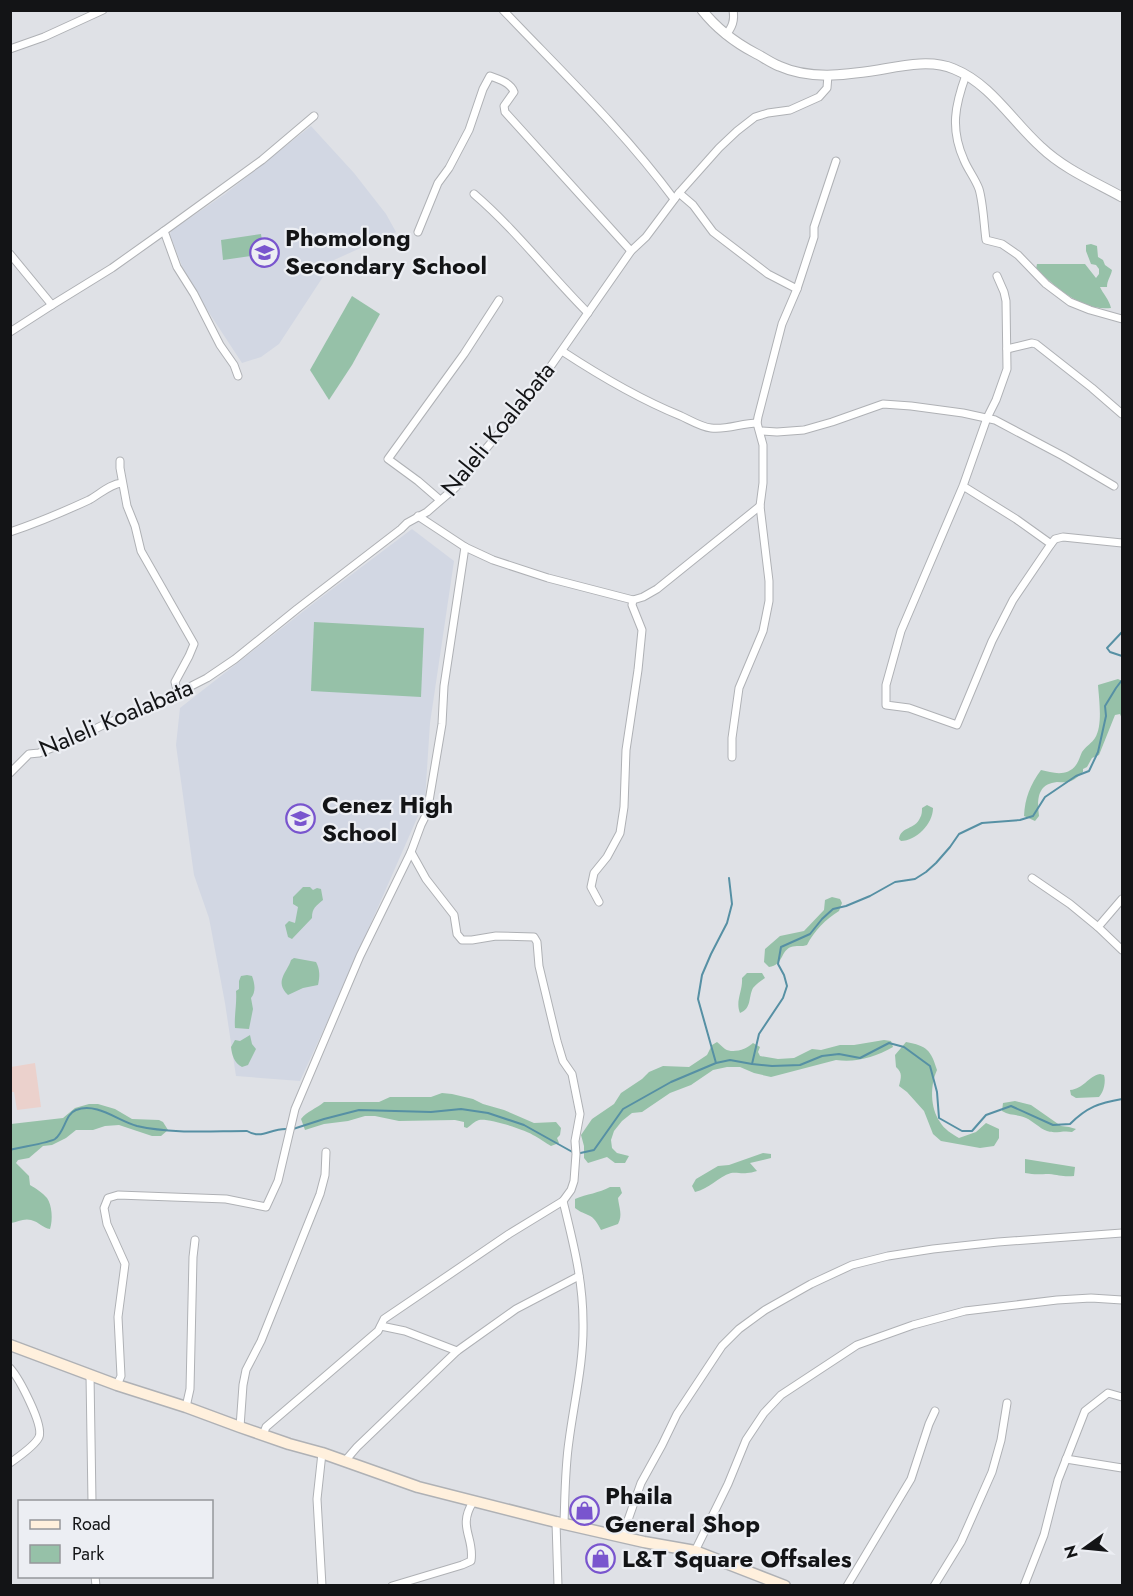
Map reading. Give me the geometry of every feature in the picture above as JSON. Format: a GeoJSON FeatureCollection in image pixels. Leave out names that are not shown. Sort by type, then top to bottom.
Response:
{"type":"FeatureCollection","features":[{"type":"Feature","properties":{"kind":"main road"},"geometry":{"type":"LineString","coordinates":[[10,1345],[117,1386],[186,1407],[418,1487],[622,1537],[695,1551],[785,1586]]}},
{"type":"Feature","properties":{"kind":"street"},"geometry":{"type":"LineString","coordinates":[[10,49],[44,37],[103,10]]}},
{"type":"Feature","properties":{"kind":"street"},"geometry":{"type":"LineString","coordinates":[[503,10],[605,115],[659,180],[676,196],[693,205],[713,232],[768,274],[797,289]]}},
{"type":"Feature","properties":{"kind":"street"},"geometry":{"type":"LineString","coordinates":[[702,10],[726,35],[779,66],[805,73],[828,75],[935,64],[952,68],[975,79],[993,95],[1042,149],[1122,197]]}},
{"type":"Feature","properties":{"kind":"street"},"geometry":{"type":"LineString","coordinates":[[726,35],[732,27],[733,10]]}},
{"type":"Feature","properties":{"kind":"street","name":"Naleli Koalabata"},"geometry":{"type":"LineString","coordinates":[[10,773],[29,754],[52,748],[178,694],[207,678],[235,659],[407,523],[427,512],[440,501],[456,487],[520,407],[631,251],[658,223],[676,196],[719,148],[755,117],[790,110],[819,97],[827,87],[828,75]]}},
{"type":"Feature","properties":{"kind":"street"},"geometry":{"type":"LineString","coordinates":[[966,75],[954,124],[963,159],[975,179],[982,199],[986,240],[1002,244],[1018,255],[1046,284],[1070,302],[1122,319]]}},
{"type":"Feature","properties":{"kind":"street"},"geometry":{"type":"LineString","coordinates":[[418,232],[438,183],[449,168],[469,130],[483,89],[490,76],[503,81],[513,89],[514,92],[504,106],[505,112],[631,251]]}},
{"type":"Feature","properties":{"kind":"street"},"geometry":{"type":"LineString","coordinates":[[10,332],[112,268],[262,160],[314,116]]}},
{"type":"Feature","properties":{"kind":"street"},"geometry":{"type":"LineString","coordinates":[[732,757],[732,738],[739,688],[763,631],[769,601],[769,581],[760,506],[764,445],[757,423],[782,324],[797,289],[836,160]]}},
{"type":"Feature","properties":{"kind":"street"},"geometry":{"type":"LineString","coordinates":[[474,194],[517,235],[588,313]]}},
{"type":"Feature","properties":{"kind":"street"},"geometry":{"type":"LineString","coordinates":[[164,231],[177,267],[194,294],[220,345],[234,365],[238,376]]}},
{"type":"Feature","properties":{"kind":"street"},"geometry":{"type":"LineString","coordinates":[[10,254],[52,305]]}},
{"type":"Feature","properties":{"kind":"street"},"geometry":{"type":"LineString","coordinates":[[997,276],[1006,301],[1007,369],[963,486],[901,631],[886,685],[886,705],[909,708],[957,725],[992,641],[1013,600],[1055,539],[1064,537],[1122,543]]}},
{"type":"Feature","properties":{"kind":"street"},"geometry":{"type":"LineString","coordinates":[[440,501],[388,459],[464,354],[499,300]]}},
{"type":"Feature","properties":{"kind":"street"},"geometry":{"type":"LineString","coordinates":[[1007,349],[1036,344],[1122,414]]}},
{"type":"Feature","properties":{"kind":"street"},"geometry":{"type":"LineString","coordinates":[[562,351],[616,385],[670,412],[709,428],[723,429],[746,423],[757,423]]}},
{"type":"Feature","properties":{"kind":"street"},"geometry":{"type":"LineString","coordinates":[[761,431],[804,430],[883,404],[911,406],[995,420],[1114,486]]}},
{"type":"Feature","properties":{"kind":"street"},"geometry":{"type":"LineString","coordinates":[[120,461],[127,506],[141,551],[194,644],[174,682],[178,694]]}},
{"type":"Feature","properties":{"kind":"street"},"geometry":{"type":"LineString","coordinates":[[10,532],[44,520],[122,483]]}},
{"type":"Feature","properties":{"kind":"street"},"geometry":{"type":"LineString","coordinates":[[963,486],[1052,543]]}},
{"type":"Feature","properties":{"kind":"street"},"geometry":{"type":"LineString","coordinates":[[418,516],[465,547],[493,560],[548,578],[633,600],[657,589],[760,506]]}},
{"type":"Feature","properties":{"kind":"street"},"geometry":{"type":"LineString","coordinates":[[117,1386],[121,1376],[118,1317],[124,1264],[107,1224],[104,1208],[108,1198],[118,1195],[226,1199],[266,1207],[278,1181],[295,1109],[360,956],[428,813],[465,547]]}},
{"type":"Feature","properties":{"kind":"street"},"geometry":{"type":"LineString","coordinates":[[599,902],[591,886],[594,873],[607,857],[620,834],[624,807],[626,750],[642,630],[632,604],[633,600]]}},
{"type":"Feature","properties":{"kind":"street"},"geometry":{"type":"LineString","coordinates":[[263,1435],[267,1426],[364,1343],[381,1326],[384,1319],[421,1292],[563,1201],[574,1181],[574,1141],[580,1114],[572,1074],[563,1061],[557,1041],[540,966],[537,942],[534,937],[516,936],[462,940],[457,934],[454,915],[426,879],[411,852]]}},
{"type":"Feature","properties":{"kind":"street"},"geometry":{"type":"LineString","coordinates":[[1032,878],[1070,904],[1122,950]]}},
{"type":"Feature","properties":{"kind":"street"},"geometry":{"type":"LineString","coordinates":[[1098,927],[1122,899]]}},
{"type":"Feature","properties":{"kind":"street"},"geometry":{"type":"LineString","coordinates":[[240,1427],[246,1370],[261,1341],[320,1194],[325,1175],[326,1152]]}},
{"type":"Feature","properties":{"kind":"street"},"geometry":{"type":"LineString","coordinates":[[558,1585],[560,1522],[583,1336],[582,1286],[563,1201]]}},
{"type":"Feature","properties":{"kind":"street"},"geometry":{"type":"LineString","coordinates":[[622,1537],[641,1483],[677,1414],[723,1346],[739,1329],[765,1310],[811,1284],[852,1265],[888,1256],[998,1242],[1122,1233]]}},
{"type":"Feature","properties":{"kind":"street"},"geometry":{"type":"LineString","coordinates":[[186,1407],[190,1389],[195,1240]]}},
{"type":"Feature","properties":{"kind":"street"},"geometry":{"type":"LineString","coordinates":[[345,1461],[457,1351],[516,1309],[579,1275]]}},
{"type":"Feature","properties":{"kind":"street"},"geometry":{"type":"LineString","coordinates":[[695,1551],[728,1484],[746,1440],[764,1413],[781,1395],[857,1345],[913,1325],[965,1311],[1057,1300],[1091,1298],[1122,1300]]}},
{"type":"Feature","properties":{"kind":"street"},"geometry":{"type":"LineString","coordinates":[[381,1326],[405,1331],[457,1351]]}},
{"type":"Feature","properties":{"kind":"street"},"geometry":{"type":"LineString","coordinates":[[10,1368],[28,1399],[38,1423],[39,1438],[10,1463]]}},
{"type":"Feature","properties":{"kind":"street"},"geometry":{"type":"LineString","coordinates":[[90,1375],[92,1500]]}},
{"type":"Feature","properties":{"kind":"street"},"geometry":{"type":"LineString","coordinates":[[1024,1586],[1044,1534],[1058,1480],[1085,1411],[1108,1392],[1122,1397]]}},
{"type":"Feature","properties":{"kind":"street"},"geometry":{"type":"LineString","coordinates":[[934,1586],[961,1542],[992,1472],[1001,1440],[1007,1403]]}},
{"type":"Feature","properties":{"kind":"street"},"geometry":{"type":"LineString","coordinates":[[847,1586],[911,1479],[935,1412]]}},
{"type":"Feature","properties":{"kind":"street"},"geometry":{"type":"LineString","coordinates":[[322,1454],[317,1499],[322,1586]]}},
{"type":"Feature","properties":{"kind":"street"},"geometry":{"type":"LineString","coordinates":[[1066,1460],[1122,1468]]}},
{"type":"Feature","properties":{"kind":"street"},"geometry":{"type":"LineString","coordinates":[[392,1586],[471,1561],[466,1513],[473,1502]]}},
{"type":"Feature","properties":{"kind":"shaded area","name":"Phomolong Secondary School"},"geometry":{"type":"Polygon","coordinates":[[[311,126],[354,173],[386,214],[396,232],[334,260],[279,344],[261,357],[242,363],[202,302],[182,266],[170,235],[171,231],[225,194],[311,126]]]}},
{"type":"Feature","properties":{"kind":"shaded area","name":"Cenez High School"},"geometry":{"type":"Polygon","coordinates":[[[412,529],[454,561],[430,723],[425,800],[300,1081],[236,1076],[209,918],[194,875],[176,745],[180,708],[412,529]]]}},
{"type":"Feature","properties":{"kind":"shaded area"},"geometry":{"type":"Polygon","coordinates":[[[35,1063],[41,1107],[17,1110],[14,1092],[11,1092],[11,1067],[35,1063]]]}},
{"type":"Feature","properties":{"kind":"green space"},"geometry":{"type":"Polygon","coordinates":[[[261,234],[264,254],[223,260],[221,240],[261,234]]]}},
{"type":"Feature","properties":{"kind":"green space"},"geometry":{"type":"Polygon","coordinates":[[[1086,245],[1097,246],[1098,257],[1112,270],[1107,287],[1100,287],[1111,308],[1089,306],[1079,302],[1036,269],[1037,264],[1085,264],[1096,278],[1099,269],[1096,265],[1091,264],[1086,251],[1086,245]]]}},
{"type":"Feature","properties":{"kind":"green space"},"geometry":{"type":"Polygon","coordinates":[[[352,296],[380,314],[352,365],[329,400],[310,370],[352,296]]]}},
{"type":"Feature","properties":{"kind":"green space"},"geometry":{"type":"Polygon","coordinates":[[[314,622],[424,628],[421,697],[311,691],[314,622]]]}},
{"type":"Feature","properties":{"kind":"green space"},"geometry":{"type":"Polygon","coordinates":[[[1118,679],[1122,681],[1122,719],[1120,714],[1115,715],[1099,755],[1092,758],[1083,772],[1073,780],[1050,783],[1042,789],[1038,804],[1039,816],[1035,821],[1024,816],[1029,792],[1041,770],[1064,773],[1072,769],[1082,752],[1095,738],[1100,720],[1098,685],[1118,679]]]}},
{"type":"Feature","properties":{"kind":"green space"},"geometry":{"type":"Polygon","coordinates":[[[927,805],[933,808],[927,825],[918,835],[901,841],[899,839],[902,832],[918,822],[922,808],[927,805]]]}},
{"type":"Feature","properties":{"kind":"green space"},"geometry":{"type":"Polygon","coordinates":[[[303,887],[310,887],[313,890],[321,889],[323,900],[314,909],[312,918],[292,939],[288,937],[285,925],[289,921],[295,923],[298,907],[293,904],[293,897],[303,887]]]}},
{"type":"Feature","properties":{"kind":"green space"},"geometry":{"type":"Polygon","coordinates":[[[832,897],[840,899],[842,903],[839,911],[821,926],[807,945],[793,946],[785,952],[777,964],[769,967],[764,962],[765,949],[780,936],[804,931],[824,910],[825,900],[832,897]]]}},
{"type":"Feature","properties":{"kind":"green space"},"geometry":{"type":"Polygon","coordinates":[[[294,958],[316,962],[319,982],[318,985],[303,988],[288,995],[282,981],[294,958]]]}},
{"type":"Feature","properties":{"kind":"green space"},"geometry":{"type":"Polygon","coordinates":[[[747,973],[762,973],[765,978],[753,988],[748,1006],[740,1013],[738,1004],[742,978],[747,973]]]}},
{"type":"Feature","properties":{"kind":"green space"},"geometry":{"type":"Polygon","coordinates":[[[241,976],[252,976],[254,982],[254,993],[251,998],[253,1009],[249,1029],[235,1028],[236,991],[239,989],[241,976]]]}},
{"type":"Feature","properties":{"kind":"green space"},"geometry":{"type":"Polygon","coordinates":[[[250,1035],[256,1049],[248,1065],[242,1067],[234,1058],[231,1047],[235,1040],[240,1041],[250,1035]]]}},
{"type":"Feature","properties":{"kind":"green space"},"geometry":{"type":"Polygon","coordinates":[[[891,1041],[893,1047],[879,1054],[851,1061],[836,1060],[771,1077],[740,1067],[713,1070],[691,1085],[670,1093],[642,1112],[632,1113],[622,1121],[614,1131],[611,1140],[612,1148],[617,1153],[629,1156],[625,1163],[615,1163],[607,1157],[588,1163],[584,1158],[581,1135],[592,1119],[614,1104],[621,1093],[649,1072],[663,1066],[689,1067],[707,1055],[712,1045],[717,1042],[725,1049],[732,1051],[744,1049],[753,1043],[760,1047],[758,1052],[760,1056],[778,1059],[794,1058],[812,1049],[821,1050],[840,1045],[891,1041]]]}},
{"type":"Feature","properties":{"kind":"green space"},"geometry":{"type":"Polygon","coordinates":[[[906,1042],[923,1047],[933,1058],[937,1070],[932,1089],[934,1110],[944,1127],[959,1138],[976,1132],[986,1123],[999,1129],[999,1138],[994,1146],[980,1148],[941,1141],[933,1134],[924,1111],[899,1086],[901,1076],[896,1067],[895,1055],[906,1042]]]}},
{"type":"Feature","properties":{"kind":"green space"},"geometry":{"type":"Polygon","coordinates":[[[1100,1074],[1104,1075],[1105,1080],[1099,1097],[1076,1098],[1071,1095],[1070,1090],[1100,1074]]]}},
{"type":"Feature","properties":{"kind":"green space"},"geometry":{"type":"Polygon","coordinates":[[[442,1093],[473,1099],[534,1123],[556,1122],[561,1128],[557,1138],[559,1143],[551,1146],[524,1131],[484,1120],[467,1128],[464,1127],[464,1122],[455,1120],[399,1121],[365,1116],[305,1130],[301,1119],[324,1102],[379,1102],[390,1097],[431,1097],[442,1093]]]}},
{"type":"Feature","properties":{"kind":"green space"},"geometry":{"type":"Polygon","coordinates":[[[1015,1101],[1031,1105],[1061,1126],[1076,1129],[1072,1132],[1050,1132],[1026,1118],[1002,1111],[1003,1103],[1015,1101]]]}},
{"type":"Feature","properties":{"kind":"green space"},"geometry":{"type":"Polygon","coordinates":[[[89,1104],[115,1109],[132,1119],[159,1120],[168,1130],[161,1136],[152,1136],[119,1125],[93,1130],[76,1130],[52,1145],[43,1146],[29,1158],[18,1160],[16,1163],[29,1176],[30,1185],[49,1201],[52,1221],[50,1229],[28,1220],[11,1223],[11,1124],[63,1118],[75,1108],[89,1104]]]}},
{"type":"Feature","properties":{"kind":"green space"},"geometry":{"type":"Polygon","coordinates":[[[763,1153],[771,1154],[771,1158],[750,1163],[757,1171],[731,1173],[695,1192],[692,1186],[696,1179],[718,1166],[729,1165],[763,1153]]]}},
{"type":"Feature","properties":{"kind":"green space"},"geometry":{"type":"Polygon","coordinates":[[[1025,1159],[1075,1167],[1074,1176],[1025,1173],[1025,1159]]]}},
{"type":"Feature","properties":{"kind":"green space"},"geometry":{"type":"Polygon","coordinates":[[[610,1187],[620,1187],[622,1193],[618,1198],[620,1218],[618,1224],[601,1230],[592,1217],[575,1208],[575,1199],[610,1187]]]}},
{"type":"Feature","properties":{"kind":"waterway"},"geometry":{"type":"LineString","coordinates":[[1122,632],[1107,648],[1110,652],[1122,656]]}},
{"type":"Feature","properties":{"kind":"waterway"},"geometry":{"type":"LineString","coordinates":[[752,1064],[759,1034],[783,998],[787,986],[778,964],[781,947],[810,934],[833,909],[870,896],[895,882],[915,879],[936,863],[959,834],[982,823],[1020,820],[1033,816],[1045,797],[1076,776],[1089,771],[1098,752],[1106,716],[1105,706],[1122,680]]}},
{"type":"Feature","properties":{"kind":"waterway"},"geometry":{"type":"LineString","coordinates":[[716,1063],[698,999],[702,975],[727,923],[732,904],[729,878]]}},
{"type":"Feature","properties":{"kind":"waterway"},"geometry":{"type":"LineString","coordinates":[[293,1129],[359,1110],[431,1112],[461,1109],[488,1113],[524,1125],[576,1154],[594,1150],[623,1109],[671,1082],[716,1063],[730,1060],[772,1066],[800,1065],[822,1056],[839,1054],[860,1058],[889,1043],[904,1047],[930,1066],[937,1092],[939,1118],[962,1131],[972,1131],[986,1115],[1011,1106],[1053,1125],[1070,1124],[1082,1113],[1094,1107],[1122,1099]]}},
{"type":"Feature","properties":{"kind":"waterway"},"geometry":{"type":"LineString","coordinates":[[10,1150],[55,1139],[72,1112],[84,1108],[100,1110],[137,1126],[164,1130],[247,1131],[262,1134],[287,1129]]}},
{"type":"Feature","properties":{"kind":"place","name":"Phomolong Secondary School"},"geometry":{"type":"Point","coordinates":[264,252]}},
{"type":"Feature","properties":{"kind":"place","name":"Cenez High School"},"geometry":{"type":"Point","coordinates":[301,819]}},
{"type":"Feature","properties":{"kind":"place","name":"Phaila General Shop"},"geometry":{"type":"Point","coordinates":[584,1510]}},
{"type":"Feature","properties":{"kind":"place","name":"L&T Square Offsales"},"geometry":{"type":"Point","coordinates":[601,1559]}}]}
